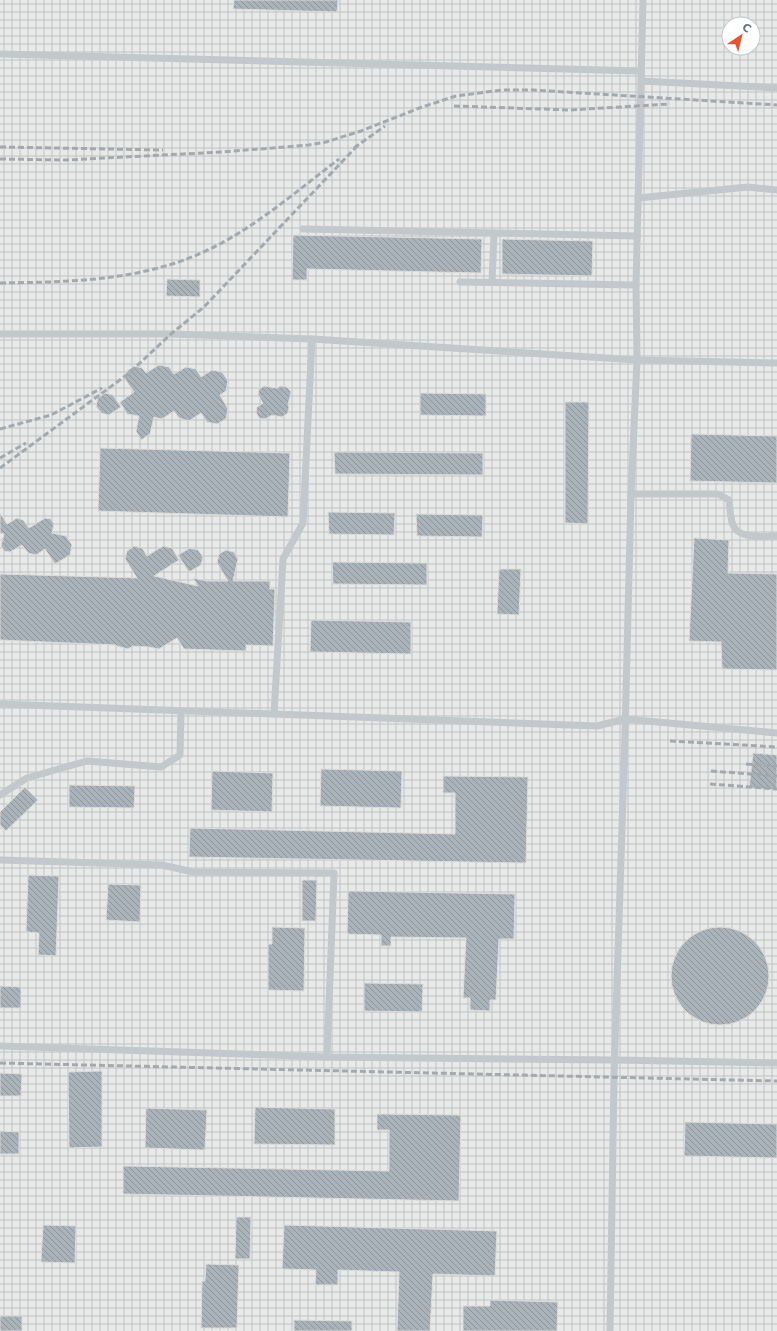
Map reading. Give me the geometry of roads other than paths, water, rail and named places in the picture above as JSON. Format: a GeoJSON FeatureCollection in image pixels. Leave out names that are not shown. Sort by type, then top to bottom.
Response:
{"type":"FeatureCollection","features":[{"type":"Feature","properties":{"kind":"lane"},"geometry":{"type":"LineString","coordinates":[[610,1331],[615,1060],[631,494],[637,360],[636,285],[643,0]]}},
{"type":"Feature","properties":{"kind":"lane"},"geometry":{"type":"LineString","coordinates":[[0,54],[641,71]]}},
{"type":"Feature","properties":{"kind":"lane"},"geometry":{"type":"LineString","coordinates":[[641,81],[777,88]]}},
{"type":"Feature","properties":{"kind":"lane"},"geometry":{"type":"LineString","coordinates":[[638,198],[748,187],[777,190]]}},
{"type":"Feature","properties":{"kind":"lane"},"geometry":{"type":"LineString","coordinates":[[303,229],[637,236]]}},
{"type":"Feature","properties":{"kind":"lane"},"geometry":{"type":"LineString","coordinates":[[492,282],[494,233]]}},
{"type":"Feature","properties":{"kind":"lane"},"geometry":{"type":"LineString","coordinates":[[460,282],[636,285]]}},
{"type":"Feature","properties":{"kind":"lane"},"geometry":{"type":"LineString","coordinates":[[0,334],[171,334],[312,339],[637,360],[777,363]]}},
{"type":"Feature","properties":{"kind":"lane"},"geometry":{"type":"LineString","coordinates":[[274,714],[283,559],[303,523],[312,339]]}},
{"type":"Feature","properties":{"kind":"lane"},"geometry":{"type":"LineString","coordinates":[[631,494],[718,494],[729,500],[733,525],[737,532],[746,535],[777,536]]}},
{"type":"Feature","properties":{"kind":"lane"},"geometry":{"type":"LineString","coordinates":[[0,704],[597,726],[625,719],[777,733]]}},
{"type":"Feature","properties":{"kind":"lane"},"geometry":{"type":"LineString","coordinates":[[0,795],[27,778],[87,762],[161,767],[180,755],[181,711]]}},
{"type":"Feature","properties":{"kind":"lane"},"geometry":{"type":"LineString","coordinates":[[0,860],[162,865],[193,872],[334,873],[327,1057]]}},
{"type":"Feature","properties":{"kind":"lane"},"geometry":{"type":"LineString","coordinates":[[0,1046],[327,1057],[777,1063]]}},
{"type":"Feature","properties":{"kind":"railway"},"geometry":{"type":"LineString","coordinates":[[0,159],[66,160],[222,152],[309,145],[326,142],[361,131],[422,107],[456,96],[502,90],[533,90],[777,105]]}},
{"type":"Feature","properties":{"kind":"railway"},"geometry":{"type":"LineString","coordinates":[[454,106],[570,110],[670,104]]}},
{"type":"Feature","properties":{"kind":"railway"},"geometry":{"type":"LineString","coordinates":[[354,148],[385,126]]}},
{"type":"Feature","properties":{"kind":"railway"},"geometry":{"type":"LineString","coordinates":[[0,468],[128,374],[171,334],[204,307],[358,145]]}},
{"type":"Feature","properties":{"kind":"railway"},"geometry":{"type":"LineString","coordinates":[[0,147],[163,150]]}},
{"type":"Feature","properties":{"kind":"railway"},"geometry":{"type":"LineString","coordinates":[[0,283],[54,282],[107,278],[134,274],[185,260],[227,240],[261,219],[339,159]]}},
{"type":"Feature","properties":{"kind":"railway"},"geometry":{"type":"LineString","coordinates":[[0,429],[51,415],[102,388]]}},
{"type":"Feature","properties":{"kind":"railway"},"geometry":{"type":"LineString","coordinates":[[0,458],[26,443]]}},
{"type":"Feature","properties":{"kind":"railway"},"geometry":{"type":"LineString","coordinates":[[670,741],[777,747]]}},
{"type":"Feature","properties":{"kind":"railway"},"geometry":{"type":"LineString","coordinates":[[746,764],[777,766]]}},
{"type":"Feature","properties":{"kind":"railway"},"geometry":{"type":"LineString","coordinates":[[711,771],[777,776]]}},
{"type":"Feature","properties":{"kind":"railway"},"geometry":{"type":"LineString","coordinates":[[710,784],[777,789]]}},
{"type":"Feature","properties":{"kind":"railway"},"geometry":{"type":"LineString","coordinates":[[0,1063],[777,1081]]}}]}
